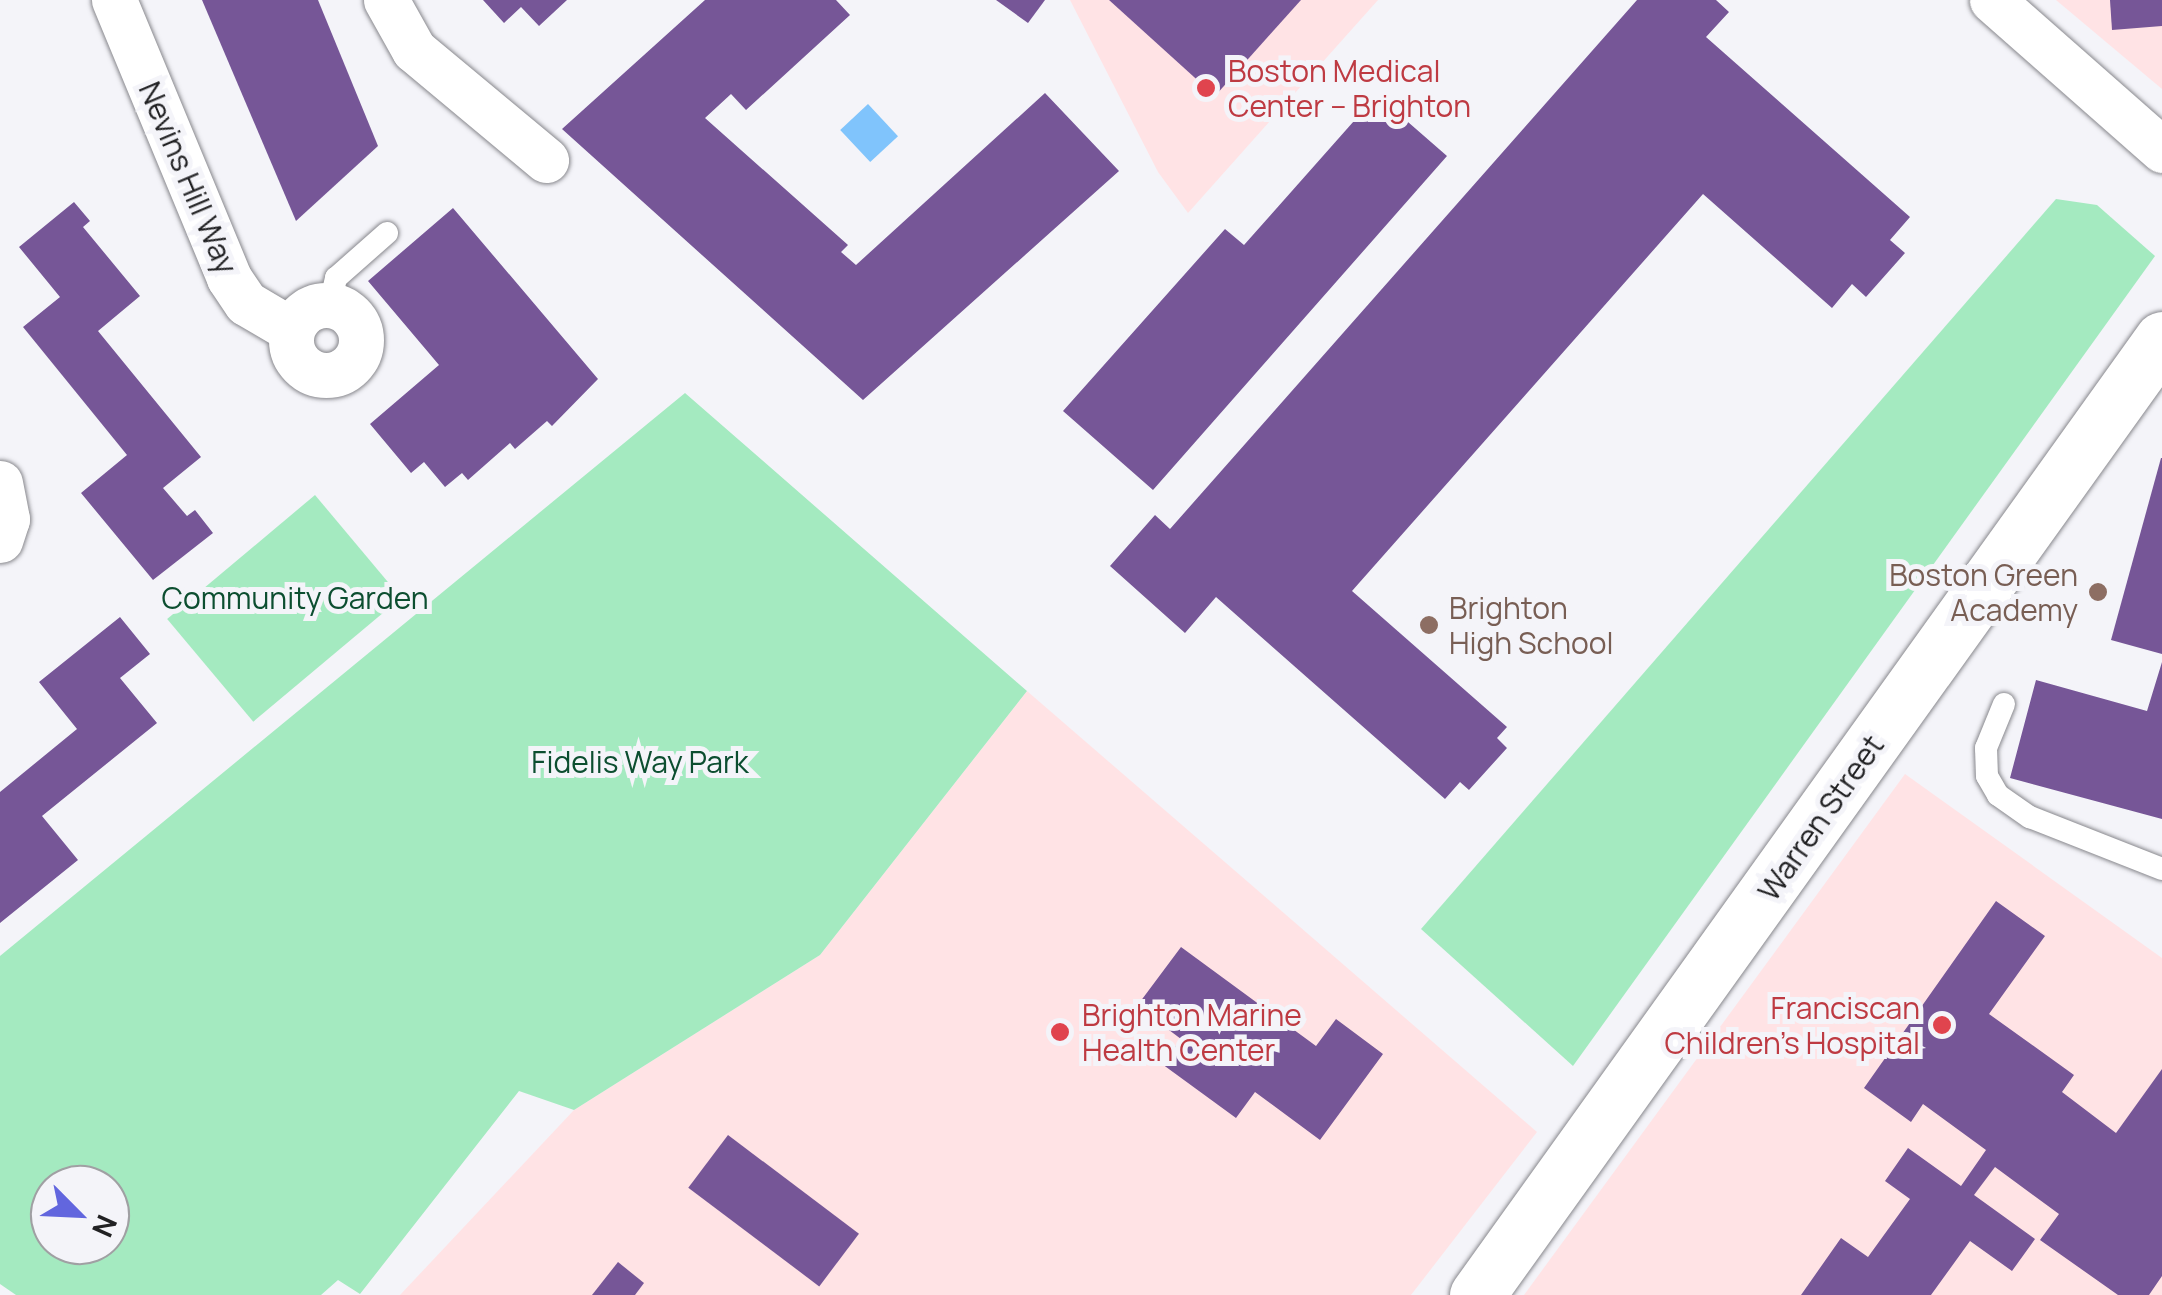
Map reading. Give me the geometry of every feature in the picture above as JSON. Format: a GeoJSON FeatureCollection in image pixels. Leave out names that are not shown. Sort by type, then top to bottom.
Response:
{"type":"FeatureCollection","features":[{"type":"Feature","properties":{"kind":"street","name":"Nevins Hill Way"},"geometry":{"type":"LineString","coordinates":[[114,0],[229,278],[257,312],[292,330]]}},
{"type":"Feature","properties":{"kind":"street"},"geometry":{"type":"LineString","coordinates":[[386,0],[426,63],[546,160]]}},
{"type":"Feature","properties":{"kind":"street"},"geometry":{"type":"LineString","coordinates":[[1992,0],[2162,150]]}},
{"type":"Feature","properties":{"kind":"street"},"geometry":{"type":"LineString","coordinates":[[330,304],[358,324],[360,348],[347,368],[326,375],[305,368],[292,350],[292,330],[311,308],[330,304]]}},
{"type":"Feature","properties":{"kind":"street","name":"Warren Street"},"geometry":{"type":"LineString","coordinates":[[1477,1295],[2162,338]]}},
{"type":"Feature","properties":{"kind":"street"},"geometry":{"type":"LineString","coordinates":[[0,483],[7,519],[0,540]]}},
{"type":"Feature","properties":{"kind":"lane"},"geometry":{"type":"LineString","coordinates":[[330,304],[336,278],[387,233]]}},
{"type":"Feature","properties":{"kind":"lane"},"geometry":{"type":"LineString","coordinates":[[2004,704],[1986,748],[1987,776],[1998,795],[2030,817],[2162,869]]}},
{"type":"Feature","properties":{"kind":"shaded area","name":"Boston Medical Center – Brighton"},"geometry":{"type":"Polygon","coordinates":[[[1070,0],[1378,0],[1188,213],[1158,172],[1070,0]]]}},
{"type":"Feature","properties":{"kind":"shaded area"},"geometry":{"type":"Polygon","coordinates":[[[2056,0],[2162,0],[2162,89],[2056,0]]]}},
{"type":"Feature","properties":{"kind":"shaded area","name":"Brighton Marine Health Center"},"geometry":{"type":"Polygon","coordinates":[[[1027,691],[1537,1132],[1411,1295],[400,1295],[574,1110],[820,955],[1027,691]]]}},
{"type":"Feature","properties":{"kind":"shaded area","name":"Franciscan Children's Hospital"},"geometry":{"type":"Polygon","coordinates":[[[1905,774],[2162,958],[2162,1295],[1524,1295],[1905,774]]]}},
{"type":"Feature","properties":{"kind":"green space"},"geometry":{"type":"Polygon","coordinates":[[[2056,199],[2097,205],[2155,256],[1573,1066],[1421,929],[2056,199]]]}},
{"type":"Feature","properties":{"kind":"green space","name":"Fidelis Way Park"},"geometry":{"type":"Polygon","coordinates":[[[685,393],[1027,691],[820,955],[574,1110],[519,1091],[360,1294],[338,1280],[321,1295],[16,1295],[0,1284],[0,956],[685,393]]]}},
{"type":"Feature","properties":{"kind":"green space","name":"Community Garden"},"geometry":{"type":"Polygon","coordinates":[[[315,495],[401,598],[253,722],[167,619],[315,495]]]}},
{"type":"Feature","properties":{"kind":"water"},"geometry":{"type":"Polygon","coordinates":[[[868,104],[898,136],[870,162],[840,130],[868,104]]]}},
{"type":"Feature","properties":{"kind":"building"},"geometry":{"type":"Polygon","coordinates":[[[202,0],[318,0],[378,146],[296,221],[202,0]]]}},
{"type":"Feature","properties":{"kind":"building"},"geometry":{"type":"Polygon","coordinates":[[[483,0],[567,0],[539,26],[521,7],[504,23],[483,0]]]}},
{"type":"Feature","properties":{"kind":"building"},"geometry":{"type":"Polygon","coordinates":[[[705,0],[836,0],[850,15],[746,110],[731,94],[705,118],[848,245],[841,252],[856,265],[1045,93],[1119,171],[863,400],[562,129],[705,0]]]}},
{"type":"Feature","properties":{"kind":"building"},"geometry":{"type":"Polygon","coordinates":[[[996,0],[1045,0],[1028,23],[996,0]]]}},
{"type":"Feature","properties":{"kind":"building"},"geometry":{"type":"Polygon","coordinates":[[[1109,0],[1301,0],[1215,96],[1109,0]]]}},
{"type":"Feature","properties":{"kind":"building"},"geometry":{"type":"Polygon","coordinates":[[[1637,0],[1716,0],[1729,12],[1706,37],[1910,217],[1890,240],[1905,253],[1866,297],[1852,284],[1832,308],[1703,194],[1352,591],[1507,727],[1497,738],[1507,748],[1469,790],[1460,782],[1445,799],[1216,597],[1185,633],[1110,566],[1155,515],[1170,529],[1637,0]]]}},
{"type":"Feature","properties":{"kind":"building"},"geometry":{"type":"Polygon","coordinates":[[[2110,0],[2162,0],[2162,26],[2112,30],[2110,0]]]}},
{"type":"Feature","properties":{"kind":"building"},"geometry":{"type":"Polygon","coordinates":[[[1377,95],[1447,156],[1153,490],[1063,411],[1225,229],[1244,245],[1377,95]]]}},
{"type":"Feature","properties":{"kind":"building"},"geometry":{"type":"Polygon","coordinates":[[[74,202],[90,221],[83,227],[140,296],[98,331],[201,457],[163,488],[187,516],[195,510],[213,533],[153,580],[81,493],[127,455],[23,327],[60,297],[19,247],[74,202]]]}},
{"type":"Feature","properties":{"kind":"building"},"geometry":{"type":"Polygon","coordinates":[[[453,208],[598,379],[552,426],[547,421],[515,449],[510,443],[468,480],[462,473],[445,487],[424,462],[411,473],[370,424],[439,365],[368,281],[453,208]]]}},
{"type":"Feature","properties":{"kind":"building"},"geometry":{"type":"Polygon","coordinates":[[[2162,458],[2162,654],[2111,640],[2162,458]]]}},
{"type":"Feature","properties":{"kind":"building"},"geometry":{"type":"Polygon","coordinates":[[[120,617],[150,654],[120,678],[157,723],[42,816],[78,860],[0,923],[0,792],[77,729],[39,682],[120,617]]]}},
{"type":"Feature","properties":{"kind":"building"},"geometry":{"type":"Polygon","coordinates":[[[2162,662],[2162,819],[2010,778],[2036,680],[2147,711],[2162,662]]]}},
{"type":"Feature","properties":{"kind":"building"},"geometry":{"type":"Polygon","coordinates":[[[1996,901],[2045,936],[1989,1014],[2074,1075],[2062,1092],[2116,1133],[2162,1069],[2162,1276],[2149,1295],[2118,1295],[2040,1240],[2059,1214],[1995,1167],[1974,1195],[2035,1239],[2012,1271],[1970,1241],[1931,1295],[1801,1295],[1841,1238],[1868,1257],[1910,1199],[1885,1181],[1908,1148],[1961,1186],[1986,1150],[1923,1104],[1911,1122],[1864,1088],[1996,901]]]}},
{"type":"Feature","properties":{"kind":"building"},"geometry":{"type":"Polygon","coordinates":[[[1181,947],[1316,1046],[1336,1019],[1383,1054],[1320,1140],[1255,1092],[1236,1118],[1162,1064],[1181,1039],[1137,1006],[1181,947]]]}},
{"type":"Feature","properties":{"kind":"building"},"geometry":{"type":"Polygon","coordinates":[[[728,1135],[859,1234],[819,1286],[688,1188],[728,1135]]]}},
{"type":"Feature","properties":{"kind":"building"},"geometry":{"type":"Polygon","coordinates":[[[618,1262],[644,1283],[635,1295],[592,1295],[618,1262]]]}},
{"type":"Feature","properties":{"kind":"place","name":"Boston Medical Center – Brighton"},"geometry":{"type":"Point","coordinates":[1206,88]}},
{"type":"Feature","properties":{"kind":"place","name":"Boston Green Academy"},"geometry":{"type":"Point","coordinates":[2098,592]}},
{"type":"Feature","properties":{"kind":"place","name":"Brighton High School"},"geometry":{"type":"Point","coordinates":[1429,625]}},
{"type":"Feature","properties":{"kind":"place","name":"Franciscan Children's Hospital"},"geometry":{"type":"Point","coordinates":[1942,1025]}},
{"type":"Feature","properties":{"kind":"place","name":"Brighton Marine Health Center"},"geometry":{"type":"Point","coordinates":[1060,1032]}}]}
